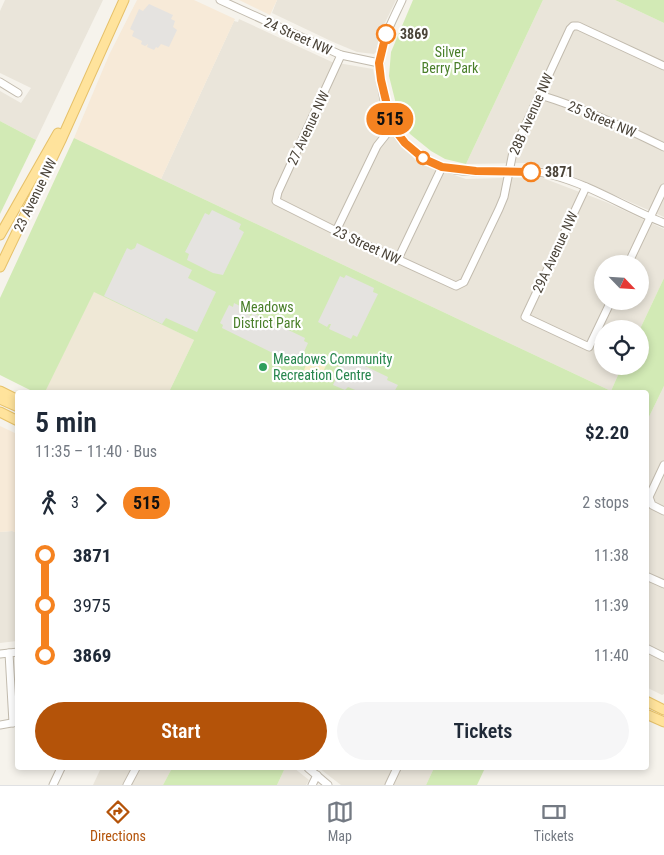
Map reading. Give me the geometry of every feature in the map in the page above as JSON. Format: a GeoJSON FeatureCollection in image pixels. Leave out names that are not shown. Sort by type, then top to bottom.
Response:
{"type":"FeatureCollection","features":[{"type":"Feature","properties":{"kind":"main road","name":"23 Avenue NW"},"geometry":{"type":"LineString","coordinates":[[0,268],[62,138],[124,0]]}},
{"type":"Feature","properties":{"kind":"main road","name":"23 Avenue NW"},"geometry":{"type":"LineString","coordinates":[[0,234],[43,162],[57,134],[68,121]]}},
{"type":"Feature","properties":{"kind":"main road"},"geometry":{"type":"LineString","coordinates":[[0,391],[15,398]]}},
{"type":"Feature","properties":{"kind":"main road"},"geometry":{"type":"LineString","coordinates":[[0,399],[15,406]]}},
{"type":"Feature","properties":{"kind":"main road"},"geometry":{"type":"LineString","coordinates":[[0,412],[15,420]]}},
{"type":"Feature","properties":{"kind":"main road"},"geometry":{"type":"LineString","coordinates":[[649,702],[664,710]]}},
{"type":"Feature","properties":{"kind":"main road"},"geometry":{"type":"LineString","coordinates":[[649,715],[663,720]]}},
{"type":"Feature","properties":{"kind":"street","name":"24 Street NW"},"geometry":{"type":"LineString","coordinates":[[220,0],[341,55],[379,63]]}},
{"type":"Feature","properties":{"kind":"street"},"geometry":{"type":"LineString","coordinates":[[402,0],[386,34],[379,63],[385,100],[392,126],[405,143],[424,159],[442,167],[476,171],[538,172],[553,175],[586,187],[664,223]]}},
{"type":"Feature","properties":{"kind":"street","name":"28B Avenue NW"},"geometry":{"type":"LineString","coordinates":[[459,285],[464,282],[499,209],[504,197],[513,152],[570,29],[573,26],[578,26],[664,66]]}},
{"type":"Feature","properties":{"kind":"street","name":"27 Avenue NW"},"geometry":{"type":"LineString","coordinates":[[276,201],[278,192],[341,55]]}},
{"type":"Feature","properties":{"kind":"street"},"geometry":{"type":"LineString","coordinates":[[0,82],[18,93]]}},
{"type":"Feature","properties":{"kind":"street","name":"25 Street NW"},"geometry":{"type":"LineString","coordinates":[[540,95],[570,104],[605,118],[664,147]]}},
{"type":"Feature","properties":{"kind":"street"},"geometry":{"type":"LineString","coordinates":[[336,231],[377,146],[392,126]]}},
{"type":"Feature","properties":{"kind":"street"},"geometry":{"type":"LineString","coordinates":[[398,260],[442,167]]}},
{"type":"Feature","properties":{"kind":"street","name":"29A Avenue NW"},"geometry":{"type":"LineString","coordinates":[[586,187],[525,317],[589,347],[607,310]]}},
{"type":"Feature","properties":{"kind":"street"},"geometry":{"type":"LineString","coordinates":[[632,255],[664,188]]}},
{"type":"Feature","properties":{"kind":"street","name":"23 Street NW"},"geometry":{"type":"LineString","coordinates":[[276,201],[398,260],[453,285],[459,285]]}},
{"type":"Feature","properties":{"kind":"street"},"geometry":{"type":"LineString","coordinates":[[664,465],[650,495],[650,501],[653,506],[664,512]]}},
{"type":"Feature","properties":{"kind":"street"},"geometry":{"type":"LineString","coordinates":[[649,577],[664,584]]}},
{"type":"Feature","properties":{"kind":"street"},"geometry":{"type":"LineString","coordinates":[[649,650],[664,657]]}},
{"type":"Feature","properties":{"kind":"street"},"geometry":{"type":"LineString","coordinates":[[0,654],[15,652]]}},
{"type":"Feature","properties":{"kind":"street"},"geometry":{"type":"LineString","coordinates":[[0,725],[15,722],[9,653]]}},
{"type":"Feature","properties":{"kind":"street"},"geometry":{"type":"LineString","coordinates":[[53,785],[60,770]]}},
{"type":"Feature","properties":{"kind":"street"},"geometry":{"type":"LineString","coordinates":[[127,785],[135,770]]}},
{"type":"Feature","properties":{"kind":"street"},"geometry":{"type":"LineString","coordinates":[[312,785],[313,770]]}},
{"type":"Feature","properties":{"kind":"street"},"geometry":{"type":"LineString","coordinates":[[313,770],[328,785]]}},
{"type":"Feature","properties":{"kind":"street"},"geometry":{"type":"LineString","coordinates":[[389,785],[396,770]]}},
{"type":"Feature","properties":{"kind":"shaded area"},"geometry":{"type":"Polygon","coordinates":[[[5,0],[103,0],[36,140],[0,121],[0,91],[21,103],[31,88],[0,73],[0,11],[5,0]]]}},
{"type":"Feature","properties":{"kind":"shaded area"},"geometry":{"type":"Polygon","coordinates":[[[137,0],[194,0],[235,19],[161,179],[74,138],[109,55],[137,0]]]}},
{"type":"Feature","properties":{"kind":"shaded area"},"geometry":{"type":"Polygon","coordinates":[[[239,0],[277,0],[270,15],[239,0]]]}},
{"type":"Feature","properties":{"kind":"shaded area"},"geometry":{"type":"Polygon","coordinates":[[[277,0],[396,0],[380,33],[374,54],[357,52],[272,13],[277,0]]]}},
{"type":"Feature","properties":{"kind":"shaded area"},"geometry":{"type":"Polygon","coordinates":[[[543,0],[615,0],[664,23],[664,217],[565,173],[525,163],[466,164],[543,0]]]}},
{"type":"Feature","properties":{"kind":"shaded area"},"geometry":{"type":"Polygon","coordinates":[[[149,4],[173,15],[171,19],[175,21],[173,27],[177,30],[169,47],[161,44],[154,50],[147,47],[148,44],[145,46],[141,44],[142,41],[132,36],[134,31],[130,29],[139,9],[143,11],[149,4]]]}},
{"type":"Feature","properties":{"kind":"shaded area"},"geometry":{"type":"Polygon","coordinates":[[[239,19],[332,62],[373,69],[385,123],[418,163],[466,179],[540,177],[606,202],[664,229],[664,278],[649,310],[649,255],[594,255],[594,310],[649,310],[644,320],[594,320],[594,375],[618,375],[611,390],[609,390],[161,179],[234,21],[238,22],[239,19]]]}},
{"type":"Feature","properties":{"kind":"shaded area"},"geometry":{"type":"Polygon","coordinates":[[[212,210],[241,224],[239,229],[244,232],[223,275],[213,273],[187,260],[189,254],[185,252],[205,213],[209,215],[212,210]]]}},
{"type":"Feature","properties":{"kind":"shaded area"},"geometry":{"type":"Polygon","coordinates":[[[137,243],[192,270],[188,278],[216,292],[197,332],[166,318],[162,324],[104,296],[127,248],[131,250],[135,248],[137,243]]]}},
{"type":"Feature","properties":{"kind":"shaded area"},"geometry":{"type":"Polygon","coordinates":[[[346,275],[374,288],[373,292],[378,294],[357,337],[353,335],[351,339],[329,329],[331,324],[327,327],[318,322],[340,276],[344,278],[346,275]]]}},
{"type":"Feature","properties":{"kind":"shaded area"},"geometry":{"type":"Polygon","coordinates":[[[94,291],[194,340],[170,390],[45,390],[94,291]]]}},
{"type":"Feature","properties":{"kind":"shaded area"},"geometry":{"type":"Polygon","coordinates":[[[234,303],[244,308],[243,312],[251,316],[253,313],[305,338],[304,341],[308,343],[299,363],[294,361],[293,363],[222,328],[223,325],[220,323],[229,305],[233,307],[234,303]]]}},
{"type":"Feature","properties":{"kind":"shaded area"},"geometry":{"type":"Polygon","coordinates":[[[346,357],[388,377],[387,380],[398,385],[395,390],[355,390],[348,387],[345,390],[333,385],[346,357]]]}},
{"type":"Feature","properties":{"kind":"shaded area"},"geometry":{"type":"Polygon","coordinates":[[[664,386],[664,694],[662,695],[649,688],[649,417],[664,386]]]}},
{"type":"Feature","properties":{"kind":"shaded area"},"geometry":{"type":"Polygon","coordinates":[[[0,426],[15,433],[15,532],[0,532],[0,426]]]}},
{"type":"Feature","properties":{"kind":"shaded area"},"geometry":{"type":"Polygon","coordinates":[[[0,532],[15,532],[15,641],[0,643],[0,532]]]}},
{"type":"Feature","properties":{"kind":"shaded area"},"geometry":{"type":"Polygon","coordinates":[[[100,770],[171,770],[163,785],[93,785],[100,770]]]}},
{"type":"Feature","properties":{"kind":"shaded area"},"geometry":{"type":"Polygon","coordinates":[[[284,770],[296,770],[309,780],[306,785],[277,785],[284,770]]]}},
{"type":"Feature","properties":{"kind":"shaded area"},"geometry":{"type":"Polygon","coordinates":[[[322,770],[433,770],[426,785],[341,785],[322,770]]]}},
{"type":"Feature","properties":{"kind":"green space","name":"Silver Berry Park"},"geometry":{"type":"Polygon","coordinates":[[[413,0],[543,0],[466,164],[445,159],[431,151],[410,134],[399,116],[389,76],[391,52],[413,0]]]}},
{"type":"Feature","properties":{"kind":"green space"},"geometry":{"type":"Polygon","coordinates":[[[615,0],[664,0],[664,23],[615,0]]]}},
{"type":"Feature","properties":{"kind":"green space"},"geometry":{"type":"Polygon","coordinates":[[[0,121],[36,140],[0,214],[0,121]]]}},
{"type":"Feature","properties":{"kind":"green space","name":"Meadows District Park"},"geometry":{"type":"Polygon","coordinates":[[[74,138],[609,390],[170,390],[194,340],[94,292],[46,390],[30,390],[0,375],[0,298],[74,138]]]}},
{"type":"Feature","properties":{"kind":"green space","name":"Meadows District Park"},"geometry":{"type":"Polygon","coordinates":[[[664,278],[664,386],[649,417],[649,390],[611,390],[618,375],[649,375],[649,320],[644,320],[664,278]]]}},
{"type":"Feature","properties":{"kind":"green space"},"geometry":{"type":"Polygon","coordinates":[[[171,770],[284,770],[277,785],[163,785],[171,770]]]}},
{"type":"Feature","properties":{"kind":"green space"},"geometry":{"type":"Polygon","coordinates":[[[433,770],[484,770],[477,785],[426,785],[433,770]]]}},
{"type":"Feature","properties":{"kind":"sand"},"geometry":{"type":"Polygon","coordinates":[[[311,353],[328,361],[320,379],[304,370],[311,353]]]}},
{"type":"Feature","properties":{"kind":"bus line","name":"515"},"geometry":{"type":"LineString","coordinates":[[386,34],[379,63],[381,80],[392,126],[405,143],[424,159],[442,167],[465,171],[531,172]]}},
{"type":"Feature","properties":{"kind":"place","name":"3869"},"geometry":{"type":"Point","coordinates":[386,34]}},
{"type":"Feature","properties":{"kind":"place","name":"3871"},"geometry":{"type":"Point","coordinates":[531,172]}},
{"type":"Feature","properties":{"kind":"place","name":"Meadows Community Recreation Centre"},"geometry":{"type":"Point","coordinates":[263,367]}}]}
